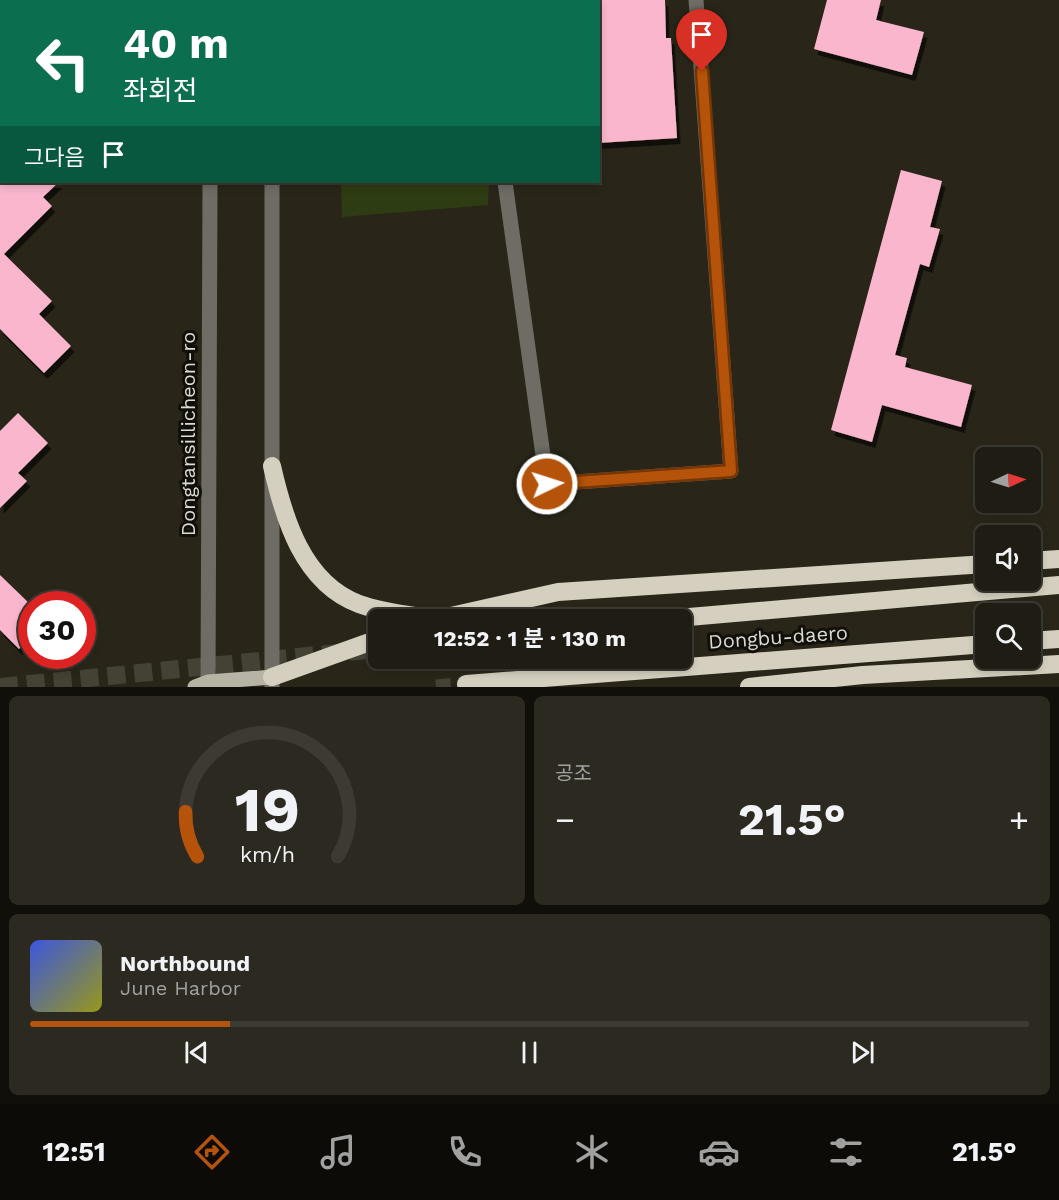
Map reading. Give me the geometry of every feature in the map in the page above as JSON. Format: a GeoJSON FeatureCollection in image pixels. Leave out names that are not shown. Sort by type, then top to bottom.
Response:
{"type":"FeatureCollection","features":[{"type":"Feature","properties":{"kind":"highway"},"geometry":{"type":"LineString","coordinates":[[272,466],[283,511],[300,550],[323,581],[356,603],[376,609]]}},
{"type":"Feature","properties":{"kind":"highway"},"geometry":{"type":"LineString","coordinates":[[1041,560],[1059,559]]}},
{"type":"Feature","properties":{"kind":"highway"},"geometry":{"type":"LineString","coordinates":[[480,609],[558,592],[975,565]]}},
{"type":"Feature","properties":{"kind":"highway","name":"Dongbu-daero"},"geometry":{"type":"LineString","coordinates":[[692,617],[1059,585]]}},
{"type":"Feature","properties":{"kind":"highway"},"geometry":{"type":"LineString","coordinates":[[1041,640],[1059,639]]}},
{"type":"Feature","properties":{"kind":"highway"},"geometry":{"type":"LineString","coordinates":[[272,682],[368,643]]}},
{"type":"Feature","properties":{"kind":"highway","name":"Dongbu-daero"},"geometry":{"type":"LineString","coordinates":[[466,684],[975,645]]}},
{"type":"Feature","properties":{"kind":"highway"},"geometry":{"type":"LineString","coordinates":[[749,687],[863,675],[1059,664]]}},
{"type":"Feature","properties":{"kind":"main road"},"geometry":{"type":"LineString","coordinates":[[203,685],[272,682]]}},
{"type":"Feature","properties":{"kind":"street"},"geometry":{"type":"LineString","coordinates":[[505,183],[547,484],[731,471],[696,0]]}},
{"type":"Feature","properties":{"kind":"street","name":"Dongtansillicheon-ro"},"geometry":{"type":"LineString","coordinates":[[203,685],[210,183]]}},
{"type":"Feature","properties":{"kind":"street"},"geometry":{"type":"LineString","coordinates":[[272,183],[272,682]]}},
{"type":"Feature","properties":{"kind":"green space"},"geometry":{"type":"Polygon","coordinates":[[[341,183],[489,183],[488,205],[342,217],[341,183]]]}},
{"type":"Feature","properties":{"kind":"building"},"geometry":{"type":"Polygon","coordinates":[[[600,0],[665,0],[666,38],[671,38],[677,138],[600,143],[600,0]]]}},
{"type":"Feature","properties":{"kind":"building"},"geometry":{"type":"Polygon","coordinates":[[[827,0],[881,0],[876,20],[924,32],[912,75],[814,49],[827,0]]]}},
{"type":"Feature","properties":{"kind":"building"},"geometry":{"type":"Polygon","coordinates":[[[901,170],[942,181],[930,227],[940,229],[929,267],[920,264],[895,355],[907,358],[905,367],[972,385],[961,427],[882,405],[872,442],[831,430],[901,170]]]}},
{"type":"Feature","properties":{"kind":"building"},"geometry":{"type":"Polygon","coordinates":[[[0,183],[58,183],[43,197],[52,206],[4,254],[52,301],[39,314],[71,346],[44,373],[0,329],[0,183]]]}},
{"type":"Feature","properties":{"kind":"building"},"geometry":{"type":"Polygon","coordinates":[[[18,413],[48,443],[18,473],[27,481],[0,508],[0,431],[18,413]]]}},
{"type":"Feature","properties":{"kind":"building"},"geometry":{"type":"Polygon","coordinates":[[[0,575],[18,592],[18,648],[0,630],[0,575]]]}},
{"type":"Feature","properties":{"kind":"tunnel"},"geometry":{"type":"LineString","coordinates":[[0,687],[368,650]]}},
{"type":"Feature","properties":{"kind":"tunnel"},"geometry":{"type":"LineString","coordinates":[[436,687],[466,684]]}},
{"type":"Feature","properties":{"kind":"route"},"geometry":{"type":"LineString","coordinates":[[547,484],[731,471],[702,71]]}}]}
